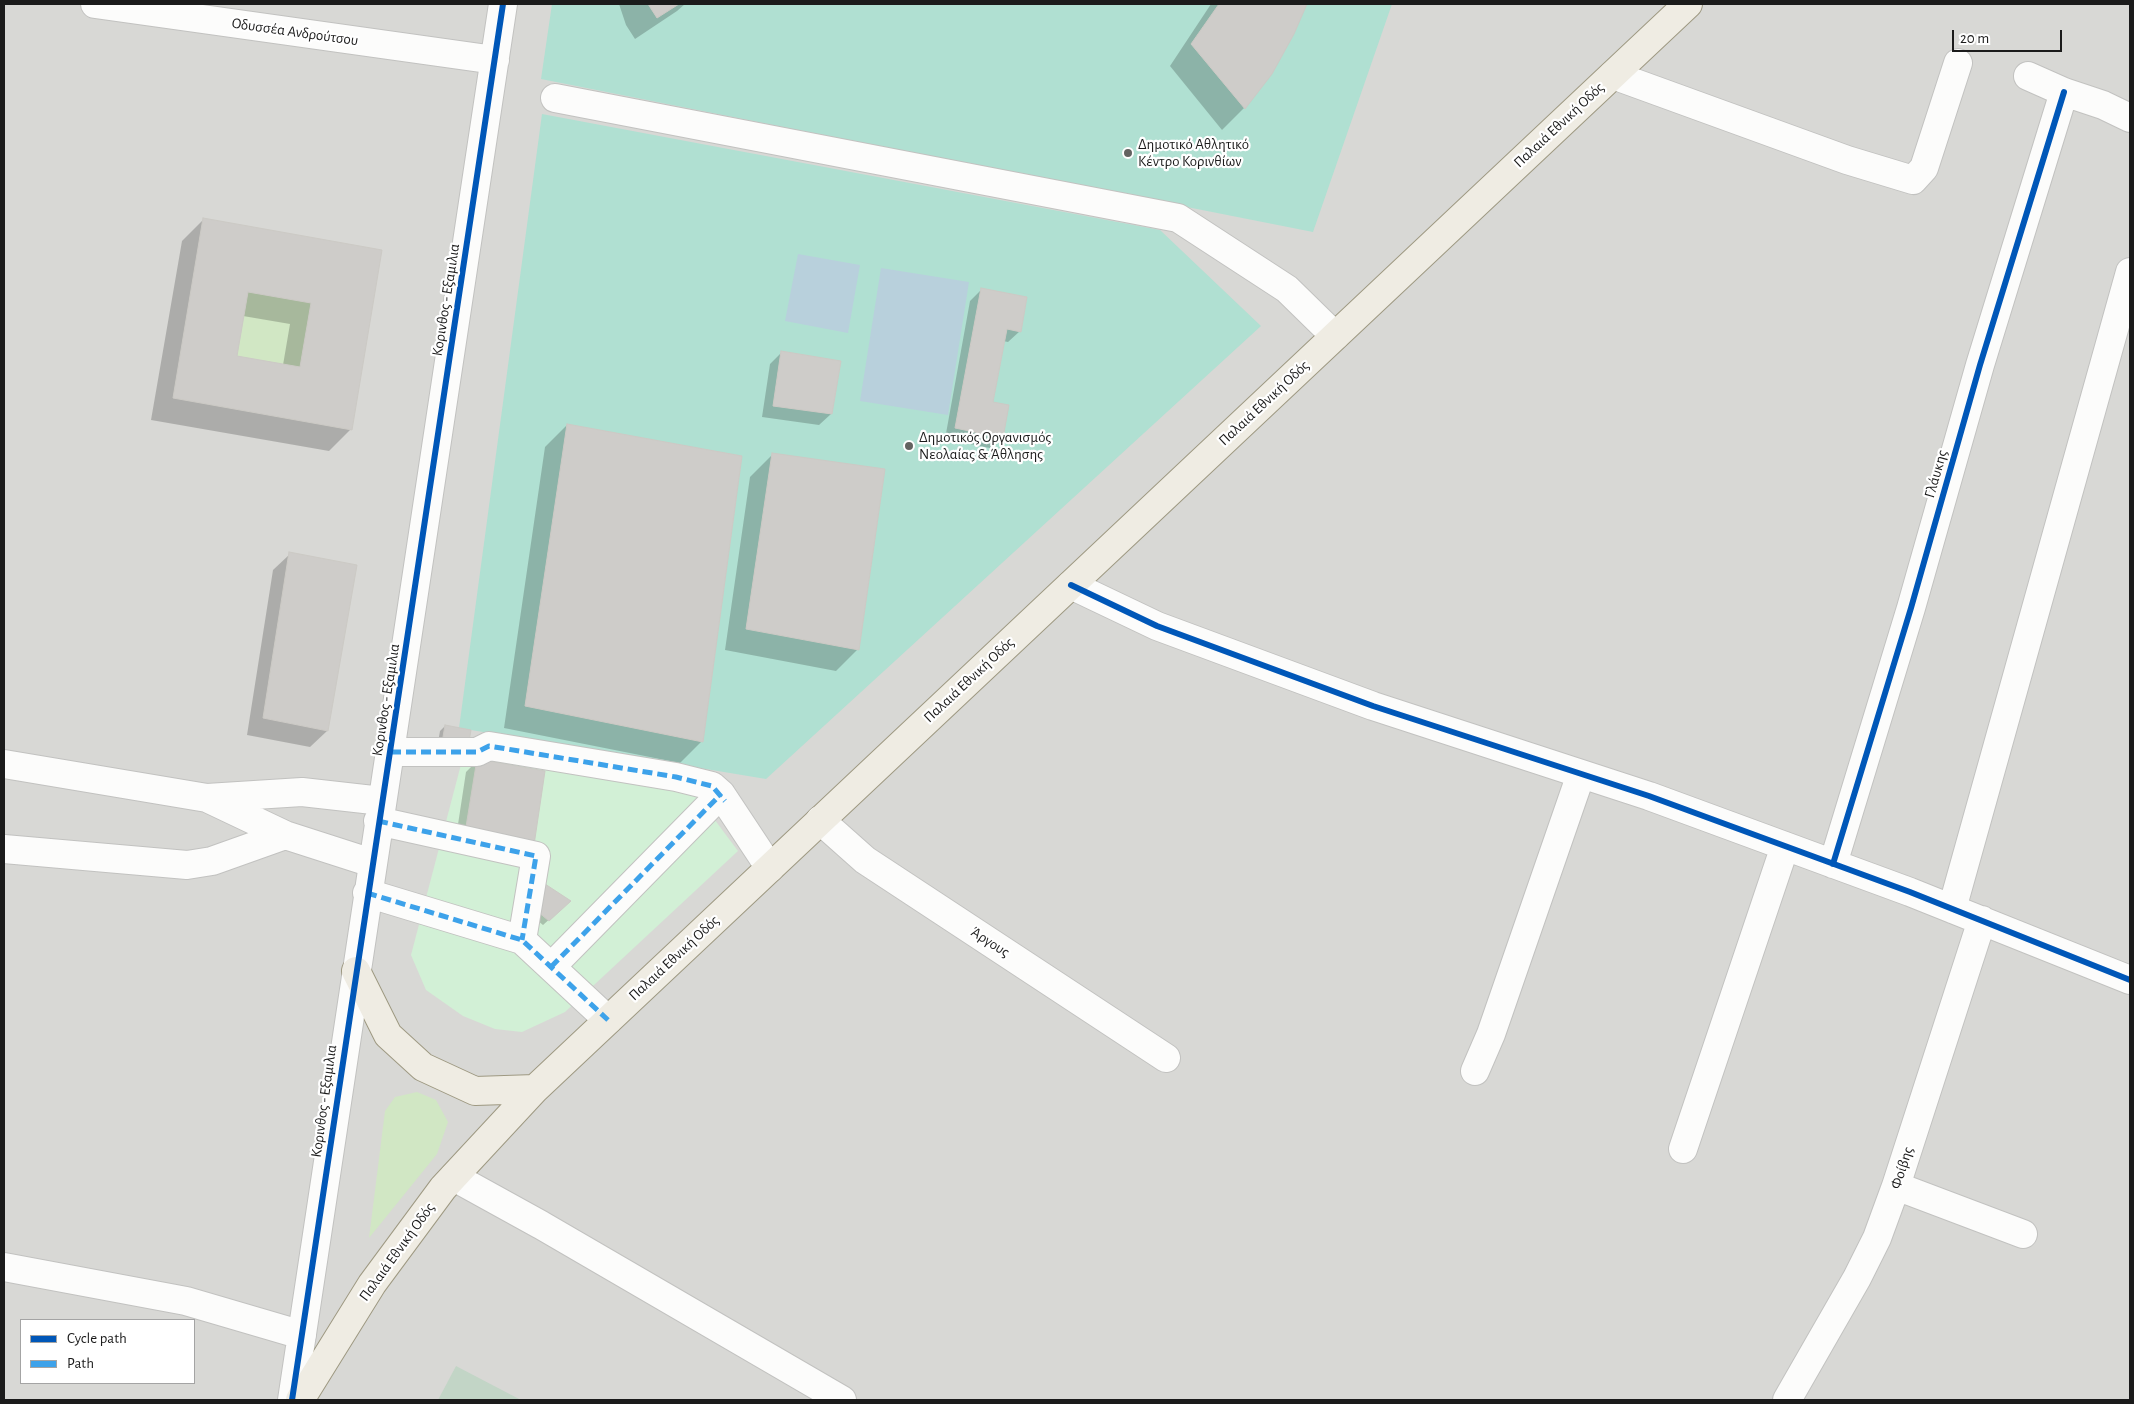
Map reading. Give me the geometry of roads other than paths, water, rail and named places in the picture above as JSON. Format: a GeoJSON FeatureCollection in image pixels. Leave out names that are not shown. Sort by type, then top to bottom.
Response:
{"type":"FeatureCollection","features":[{"type":"Feature","properties":{"kind":"main road","name":"Παλαιά Εθνική Οδός"},"geometry":{"type":"LineString","coordinates":[[300,1400],[372,1284],[442,1188],[535,1089],[1688,4]]}},
{"type":"Feature","properties":{"kind":"main road"},"geometry":{"type":"LineString","coordinates":[[356,971],[388,1035],[423,1067],[476,1092],[535,1089]]}},
{"type":"Feature","properties":{"kind":"street","name":"Οδυσσέα Ανδρούτσου"},"geometry":{"type":"LineString","coordinates":[[95,4],[495,60]]}},
{"type":"Feature","properties":{"kind":"street","name":"Κορινθος - Εξαμιλια"},"geometry":{"type":"LineString","coordinates":[[292,1400],[503,4]]}},
{"type":"Feature","properties":{"kind":"street"},"geometry":{"type":"LineString","coordinates":[[1613,75],[1838,157],[1914,180],[1924,168],[1958,63]]}},
{"type":"Feature","properties":{"kind":"street"},"geometry":{"type":"LineString","coordinates":[[2028,76],[2130,118]]}},
{"type":"Feature","properties":{"kind":"street","name":"Γλάυκης"},"geometry":{"type":"LineString","coordinates":[[1833,864],[1913,598],[1980,365],[2064,92]]}},
{"type":"Feature","properties":{"kind":"street"},"geometry":{"type":"LineString","coordinates":[[555,98],[1178,218],[1287,289],[1335,336]]}},
{"type":"Feature","properties":{"kind":"street"},"geometry":{"type":"LineString","coordinates":[[1952,909],[2004,729],[2130,272]]}},
{"type":"Feature","properties":{"kind":"street"},"geometry":{"type":"LineString","coordinates":[[1071,585],[1156,626],[1373,706],[1650,796],[1982,920],[2130,980]]}},
{"type":"Feature","properties":{"kind":"street"},"geometry":{"type":"LineString","coordinates":[[391,752],[477,752],[489,746],[676,777],[712,786],[723,797],[770,868]]}},
{"type":"Feature","properties":{"kind":"street"},"geometry":{"type":"LineString","coordinates":[[4,764],[207,798],[302,792],[380,811],[536,856],[522,940]]}},
{"type":"Feature","properties":{"kind":"street"},"geometry":{"type":"LineString","coordinates":[[1475,1071],[1491,1034],[1581,774]]}},
{"type":"Feature","properties":{"kind":"street"},"geometry":{"type":"LineString","coordinates":[[551,967],[723,797]]}},
{"type":"Feature","properties":{"kind":"street"},"geometry":{"type":"LineString","coordinates":[[207,798],[285,835],[372,864]]}},
{"type":"Feature","properties":{"kind":"street","name":"Άργους"},"geometry":{"type":"LineString","coordinates":[[820,820],[865,860],[1166,1058]]}},
{"type":"Feature","properties":{"kind":"street"},"geometry":{"type":"LineString","coordinates":[[4,850],[187,865],[212,861],[285,835]]}},
{"type":"Feature","properties":{"kind":"street"},"geometry":{"type":"LineString","coordinates":[[1683,1149],[1785,846]]}},
{"type":"Feature","properties":{"kind":"street"},"geometry":{"type":"LineString","coordinates":[[367,894],[522,940],[608,1020]]}},
{"type":"Feature","properties":{"kind":"street","name":"Φοίβης"},"geometry":{"type":"LineString","coordinates":[[1787,1400],[1857,1278],[1877,1238],[1896,1186],[1982,920]]}},
{"type":"Feature","properties":{"kind":"street"},"geometry":{"type":"LineString","coordinates":[[454,1177],[541,1225],[842,1400]]}},
{"type":"Feature","properties":{"kind":"street"},"geometry":{"type":"LineString","coordinates":[[1896,1186],[2023,1234]]}},
{"type":"Feature","properties":{"kind":"street"},"geometry":{"type":"LineString","coordinates":[[4,1267],[186,1301],[302,1335]]}},
{"type":"Feature","properties":{"kind":"water"},"geometry":{"type":"Polygon","coordinates":[[[798,254],[860,265],[848,333],[785,321],[798,254]]]}},
{"type":"Feature","properties":{"kind":"water"},"geometry":{"type":"Polygon","coordinates":[[[881,268],[969,282],[948,415],[860,401],[881,268]]]}},
{"type":"Feature","properties":{"kind":"place","name":"Δημοτικό Αθλητικό Κέντρο Κορινθίων"},"geometry":{"type":"Point","coordinates":[1128,153]}},
{"type":"Feature","properties":{"kind":"place","name":"Δημοτικός Οργανισμός Νεολαίας & Άθλησης"},"geometry":{"type":"Point","coordinates":[909,446]}}]}
